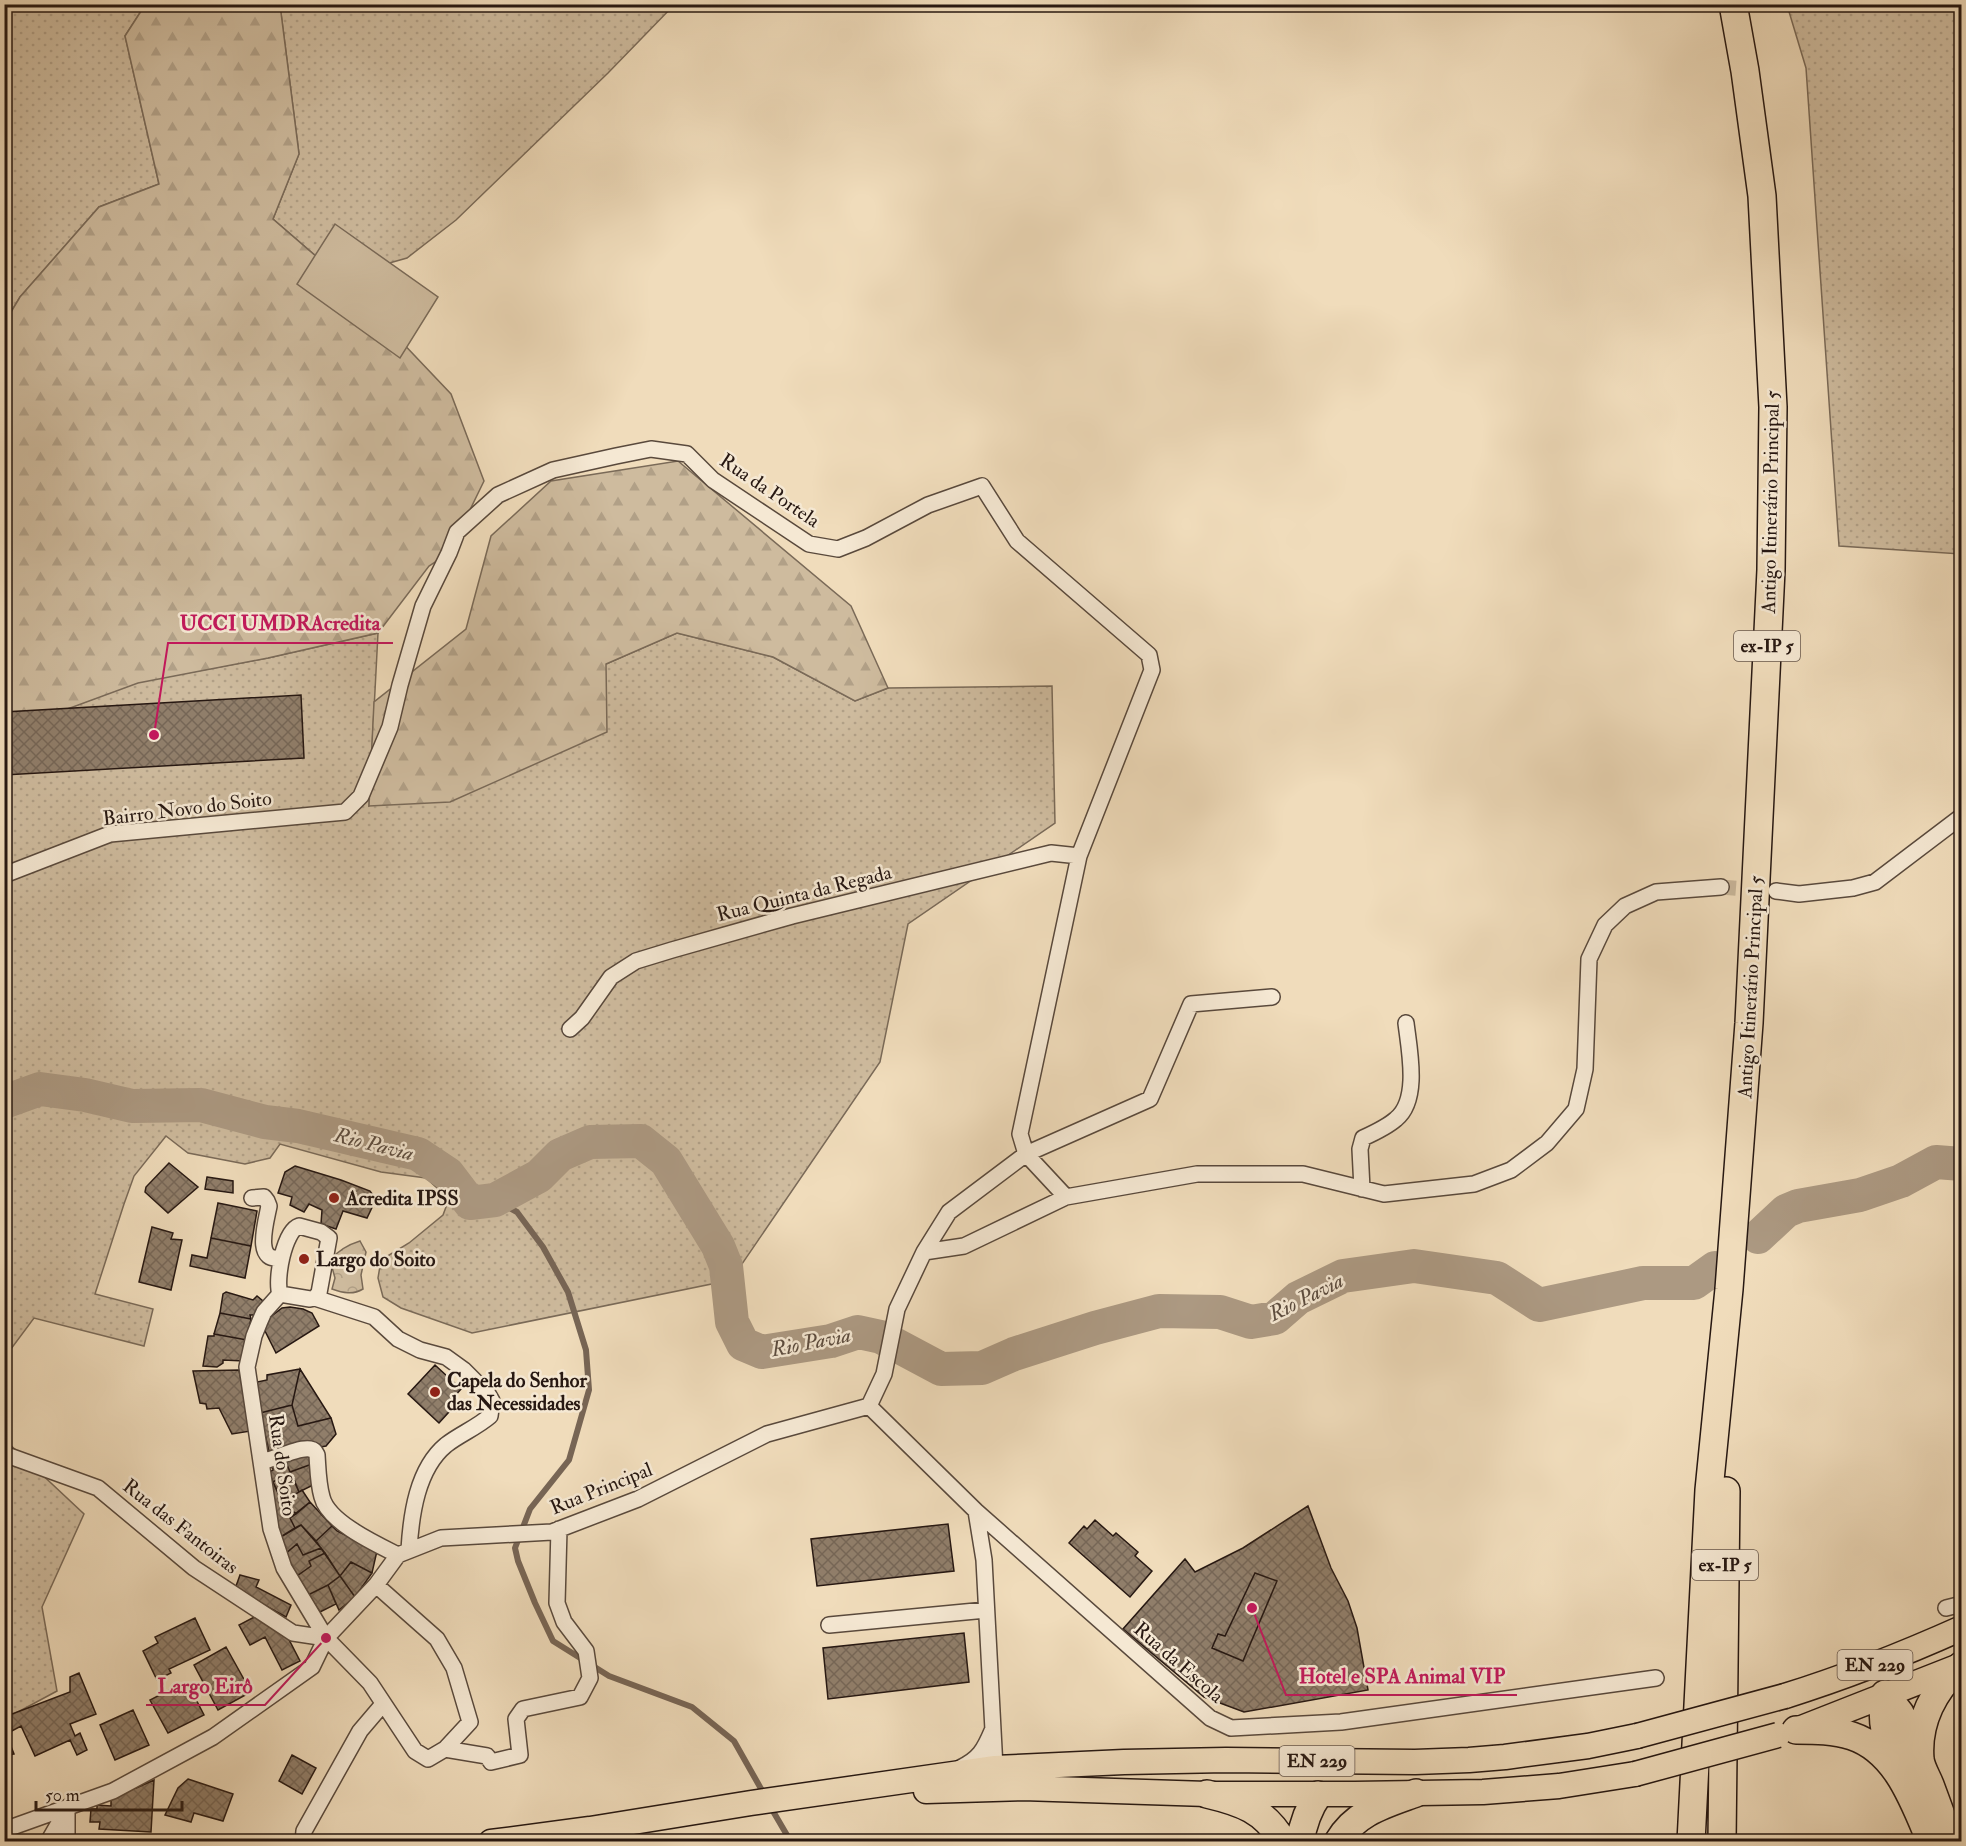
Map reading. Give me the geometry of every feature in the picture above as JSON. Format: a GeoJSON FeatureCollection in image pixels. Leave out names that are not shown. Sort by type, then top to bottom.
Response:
{"type":"FeatureCollection","features":[{"type":"Feature","properties":{"kind":"highway","name":"Antigo Itinerário Principal 5"},"geometry":{"type":"LineString","coordinates":[[1691,1842],[1709,1490],[1729,1289],[1749,1023],[1771,570],[1773,406],[1762,196],[1745,71],[1733,4]]}},
{"type":"Feature","properties":{"kind":"highway","name":"Antigo Itinerário Principal 5"},"geometry":{"type":"LineString","coordinates":[[1722,1842],[1729,1289]]}},
{"type":"Feature","properties":{"kind":"highway"},"geometry":{"type":"LineString","coordinates":[[1920,1761],[1921,1740],[1931,1703],[1939,1688],[1962,1665]]}},
{"type":"Feature","properties":{"kind":"highway"},"geometry":{"type":"LineString","coordinates":[[1885,1694],[1900,1713],[1952,1842]]}},
{"type":"Feature","properties":{"kind":"highway"},"geometry":{"type":"LineString","coordinates":[[1885,1694],[1882,1710],[1884,1730],[1931,1842]]}},
{"type":"Feature","properties":{"kind":"highway"},"geometry":{"type":"LineString","coordinates":[[1787,1732],[1844,1733],[1865,1741],[1882,1754],[1911,1792]]}},
{"type":"Feature","properties":{"kind":"highway"},"geometry":{"type":"LineString","coordinates":[[1338,1842],[1353,1822],[1371,1810],[1416,1793]]}},
{"type":"Feature","properties":{"kind":"highway"},"geometry":{"type":"LineString","coordinates":[[1207,1794],[1247,1806],[1258,1812],[1276,1830],[1283,1842]]}},
{"type":"Feature","properties":{"kind":"highway"},"geometry":{"type":"LineString","coordinates":[[1300,1842],[1308,1810],[1318,1795]]}},
{"type":"Feature","properties":{"kind":"highway"},"geometry":{"type":"LineString","coordinates":[[1318,1795],[1324,1820],[1323,1842]]}},
{"type":"Feature","properties":{"kind":"main road","name":"EN 229"},"geometry":{"type":"LineString","coordinates":[[491,1842],[995,1768],[1147,1761],[1415,1762],[1469,1760],[1588,1746],[1636,1736],[1839,1680],[1962,1628]]}},
{"type":"Feature","properties":{"kind":"main road"},"geometry":{"type":"LineString","coordinates":[[1839,1680],[1870,1683],[1885,1694],[1891,1679],[1905,1666],[1962,1640]]}},
{"type":"Feature","properties":{"kind":"main road","name":"EN 229"},"geometry":{"type":"LineString","coordinates":[[834,1793],[1023,1788],[1318,1795],[1519,1790],[1559,1786],[1635,1774],[1787,1732],[1962,1665]]}},
{"type":"Feature","properties":{"kind":"main road"},"geometry":{"type":"LineString","coordinates":[[1267,1761],[1305,1776],[1318,1795],[1331,1783],[1354,1776],[1437,1773],[1469,1760]]}},
{"type":"Feature","properties":{"kind":"street","name":"Rua da Portela"},"geometry":{"type":"LineString","coordinates":[[345,812],[361,796],[390,727],[423,606],[457,532],[498,495],[553,470],[651,449],[687,454],[713,480],[809,544],[838,549],[866,538],[928,505],[982,486],[1017,541],[1149,655],[1152,670],[1078,856]]}},
{"type":"Feature","properties":{"kind":"street","name":"Bairro Novo do Soito"},"geometry":{"type":"LineString","coordinates":[[4,875],[110,834],[345,812]]}},
{"type":"Feature","properties":{"kind":"street"},"geometry":{"type":"LineString","coordinates":[[1776,891],[1799,894],[1853,888],[1875,882],[1962,816]]}},
{"type":"Feature","properties":{"kind":"street","name":"Rua Quinta da Regada"},"geometry":{"type":"LineString","coordinates":[[570,1029],[582,1018],[610,977],[636,962],[792,916],[1051,853],[1078,856]]}},
{"type":"Feature","properties":{"kind":"street"},"geometry":{"type":"LineString","coordinates":[[1066,1197],[1026,1154],[1020,1134],[1078,856]]}},
{"type":"Feature","properties":{"kind":"street"},"geometry":{"type":"LineString","coordinates":[[924,1252],[964,1246],[1066,1197],[1197,1174],[1303,1174],[1384,1194],[1474,1184],[1511,1170],[1547,1143],[1576,1109],[1585,1069],[1589,960],[1605,925],[1625,906],[1656,892],[1721,887]]}},
{"type":"Feature","properties":{"kind":"street"},"geometry":{"type":"LineString","coordinates":[[869,1406],[884,1374],[897,1310],[924,1252],[949,1212],[1026,1154],[1150,1099],[1191,1004],[1272,997]]}},
{"type":"Feature","properties":{"kind":"street"},"geometry":{"type":"LineString","coordinates":[[1362,1189],[1360,1149],[1363,1138],[1398,1118],[1407,1104],[1412,1071],[1406,1023]]}},
{"type":"Feature","properties":{"kind":"street"},"geometry":{"type":"LineString","coordinates":[[252,1198],[264,1197],[269,1206],[264,1241],[267,1256],[275,1259],[282,1257]]}},
{"type":"Feature","properties":{"kind":"street"},"geometry":{"type":"LineString","coordinates":[[4,1830],[113,1791],[213,1737],[312,1667],[326,1638],[403,1553],[425,1471],[445,1446],[490,1416],[492,1401],[488,1394],[464,1370],[446,1357],[420,1350],[398,1339],[374,1317],[315,1298],[280,1294],[278,1285],[282,1257],[291,1232],[299,1226],[326,1234],[329,1238],[319,1293],[315,1298]]}},
{"type":"Feature","properties":{"kind":"street","name":"Rua do Soito"},"geometry":{"type":"LineString","coordinates":[[280,1294],[264,1312],[254,1336],[247,1367],[271,1529],[284,1568],[326,1638],[370,1683],[415,1751],[428,1759],[445,1749]]}},
{"type":"Feature","properties":{"kind":"street","name":"Rua da Escola"},"geometry":{"type":"LineString","coordinates":[[869,1406],[975,1511],[1210,1718],[1231,1728],[1341,1722],[1656,1678]]}},
{"type":"Feature","properties":{"kind":"street","name":"Rua Principal"},"geometry":{"type":"LineString","coordinates":[[403,1553],[441,1538],[552,1532],[638,1499],[767,1434],[869,1406]]}},
{"type":"Feature","properties":{"kind":"street"},"geometry":{"type":"LineString","coordinates":[[262,1462],[304,1449],[315,1451],[322,1500],[336,1518],[363,1538],[403,1553]]}},
{"type":"Feature","properties":{"kind":"street","name":"Rua das Fantoiras"},"geometry":{"type":"LineString","coordinates":[[4,1454],[98,1488],[194,1568],[293,1633],[326,1638]]}},
{"type":"Feature","properties":{"kind":"street"},"geometry":{"type":"LineString","coordinates":[[919,1792],[939,1782],[985,1779],[992,1775],[995,1768],[984,1560],[975,1511]]}},
{"type":"Feature","properties":{"kind":"street"},"geometry":{"type":"LineString","coordinates":[[445,1749],[487,1756],[490,1762],[520,1755],[516,1719],[523,1709],[580,1697],[590,1678],[586,1651],[564,1622],[557,1603],[559,1529]]}},
{"type":"Feature","properties":{"kind":"street"},"geometry":{"type":"LineString","coordinates":[[376,1585],[437,1639],[454,1668],[470,1722],[445,1749]]}},
{"type":"Feature","properties":{"kind":"street"},"geometry":{"type":"LineString","coordinates":[[1946,1608],[1962,1604]]}},
{"type":"Feature","properties":{"kind":"street"},"geometry":{"type":"LineString","coordinates":[[829,1625],[986,1610]]}},
{"type":"Feature","properties":{"kind":"street"},"geometry":{"type":"LineString","coordinates":[[303,1842],[304,1831],[360,1731],[383,1704]]}},
{"type":"Feature","properties":{"kind":"street"},"geometry":{"type":"LineString","coordinates":[[994,1726],[1004,1752],[1010,1758],[1036,1766]]}},
{"type":"Feature","properties":{"kind":"street"},"geometry":{"type":"LineString","coordinates":[[945,1775],[974,1760],[984,1750],[994,1726]]}},
{"type":"Feature","properties":{"kind":"street"},"geometry":{"type":"LineString","coordinates":[[995,1768],[999,1776],[1008,1783],[1023,1788]]}},
{"type":"Feature","properties":{"kind":"street"},"geometry":{"type":"LineString","coordinates":[[48,1842],[67,1809]]}},
{"type":"Feature","properties":{"kind":"street"},"geometry":{"type":"LineString","coordinates":[[67,1809],[67,1842]]}},
{"type":"Feature","properties":{"kind":"green space"},"geometry":{"type":"Polygon","coordinates":[[[5,5],[145,5],[125,36],[159,184],[99,207],[20,297],[5,322],[5,5]]]}},
{"type":"Feature","properties":{"kind":"green space"},"geometry":{"type":"Polygon","coordinates":[[[145,5],[280,5],[299,154],[273,219],[340,277],[451,394],[484,481],[449,553],[429,566],[378,633],[268,658],[138,683],[5,732],[5,322],[20,297],[99,207],[159,184],[125,36],[145,5]]]}},
{"type":"Feature","properties":{"kind":"green space"},"geometry":{"type":"Polygon","coordinates":[[[280,5],[674,5],[608,73],[456,220],[407,258],[340,277],[273,219],[299,154],[280,5]]]}},
{"type":"Feature","properties":{"kind":"green space"},"geometry":{"type":"Polygon","coordinates":[[[1787,5],[1961,5],[1961,554],[1839,546],[1806,68],[1787,5]]]}},
{"type":"Feature","properties":{"kind":"green space"},"geometry":{"type":"Polygon","coordinates":[[[335,224],[438,297],[400,358],[297,284],[335,224]]]}},
{"type":"Feature","properties":{"kind":"green space"},"geometry":{"type":"Polygon","coordinates":[[[678,461],[851,606],[888,688],[855,701],[773,657],[677,633],[606,664],[607,732],[450,802],[369,806],[374,702],[466,629],[491,536],[551,481],[678,461]]]}},
{"type":"Feature","properties":{"kind":"green space"},"geometry":{"type":"Polygon","coordinates":[[[378,633],[369,806],[606,664],[677,633],[773,657],[855,701],[888,688],[1052,686],[1055,823],[908,924],[880,1062],[731,1280],[472,1333],[401,1308],[383,1297],[378,1278],[381,1260],[409,1243],[443,1215],[449,1199],[426,1178],[381,1172],[280,1144],[270,1158],[245,1164],[188,1153],[166,1136],[134,1176],[95,1294],[153,1309],[144,1346],[34,1318],[5,1357],[5,732],[138,682],[268,658],[378,633]]]}},
{"type":"Feature","properties":{"kind":"green space"},"geometry":{"type":"Polygon","coordinates":[[[360,1241],[366,1252],[361,1275],[363,1289],[348,1293],[332,1289],[335,1278],[330,1260],[344,1248],[360,1241]]]}},
{"type":"Feature","properties":{"kind":"green space"},"geometry":{"type":"Polygon","coordinates":[[[4,1439],[84,1514],[42,1607],[57,1691],[5,1719],[4,1439]]]}},
{"type":"Feature","properties":{"kind":"building"},"geometry":{"type":"Polygon","coordinates":[[[301,695],[304,758],[4,775],[4,712],[301,695]]]}},
{"type":"Feature","properties":{"kind":"building"},"geometry":{"type":"Polygon","coordinates":[[[169,1163],[198,1187],[168,1213],[145,1192],[146,1187],[169,1163]]]}},
{"type":"Feature","properties":{"kind":"building","name":"Acredita IPSS"},"geometry":{"type":"Polygon","coordinates":[[[295,1166],[370,1191],[376,1199],[367,1218],[343,1211],[336,1229],[321,1224],[322,1210],[309,1204],[304,1212],[290,1205],[292,1197],[278,1193],[285,1172],[295,1166]]]}},
{"type":"Feature","properties":{"kind":"building"},"geometry":{"type":"Polygon","coordinates":[[[207,1177],[233,1181],[233,1193],[205,1189],[207,1177]]]}},
{"type":"Feature","properties":{"kind":"building"},"geometry":{"type":"Polygon","coordinates":[[[218,1203],[257,1211],[251,1246],[211,1238],[218,1203]]]}},
{"type":"Feature","properties":{"kind":"building"},"geometry":{"type":"Polygon","coordinates":[[[152,1227],[173,1233],[171,1239],[182,1240],[171,1290],[139,1282],[152,1227]]]}},
{"type":"Feature","properties":{"kind":"building"},"geometry":{"type":"Polygon","coordinates":[[[211,1238],[251,1246],[245,1278],[190,1266],[192,1255],[207,1258],[211,1238]]]}},
{"type":"Feature","properties":{"kind":"building"},"geometry":{"type":"Polygon","coordinates":[[[226,1292],[253,1300],[257,1296],[263,1301],[256,1315],[250,1315],[251,1319],[220,1313],[223,1294],[226,1292]]]}},
{"type":"Feature","properties":{"kind":"building"},"geometry":{"type":"Polygon","coordinates":[[[290,1307],[312,1313],[319,1326],[276,1353],[264,1329],[269,1318],[282,1308],[290,1307]]]}},
{"type":"Feature","properties":{"kind":"building"},"geometry":{"type":"Polygon","coordinates":[[[220,1313],[251,1319],[247,1340],[214,1334],[220,1313]]]}},
{"type":"Feature","properties":{"kind":"building"},"geometry":{"type":"Polygon","coordinates":[[[214,1334],[247,1340],[244,1361],[223,1360],[223,1363],[217,1367],[203,1366],[208,1336],[214,1336],[214,1334]]]}},
{"type":"Feature","properties":{"kind":"building","name":"Capela do Senhor das Necessidades"},"geometry":{"type":"Polygon","coordinates":[[[435,1365],[461,1389],[453,1398],[458,1402],[439,1423],[408,1394],[435,1365]]]}},
{"type":"Feature","properties":{"kind":"building"},"geometry":{"type":"Polygon","coordinates":[[[300,1369],[292,1405],[260,1413],[257,1382],[267,1380],[267,1375],[300,1369]]]}},
{"type":"Feature","properties":{"kind":"building"},"geometry":{"type":"Polygon","coordinates":[[[300,1369],[331,1418],[298,1426],[292,1405],[300,1369]]]}},
{"type":"Feature","properties":{"kind":"building"},"geometry":{"type":"Polygon","coordinates":[[[239,1370],[251,1431],[232,1434],[219,1408],[207,1409],[206,1404],[200,1403],[193,1371],[239,1370]]]}},
{"type":"Feature","properties":{"kind":"building"},"geometry":{"type":"Polygon","coordinates":[[[292,1405],[298,1426],[331,1418],[336,1434],[326,1446],[270,1456],[260,1413],[292,1405]]]}},
{"type":"Feature","properties":{"kind":"building"},"geometry":{"type":"Polygon","coordinates":[[[307,1450],[312,1464],[290,1472],[284,1457],[307,1450]]]}},
{"type":"Feature","properties":{"kind":"building"},"geometry":{"type":"Polygon","coordinates":[[[284,1457],[290,1472],[273,1482],[269,1472],[273,1470],[272,1462],[284,1457]]]}},
{"type":"Feature","properties":{"kind":"building"},"geometry":{"type":"Polygon","coordinates":[[[312,1464],[315,1484],[299,1492],[290,1472],[312,1464]]]}},
{"type":"Feature","properties":{"kind":"building"},"geometry":{"type":"Polygon","coordinates":[[[290,1472],[295,1482],[277,1491],[273,1482],[290,1472]]]}},
{"type":"Feature","properties":{"kind":"building"},"geometry":{"type":"Polygon","coordinates":[[[273,1482],[283,1502],[296,1514],[290,1518],[295,1528],[279,1538],[268,1487],[273,1482]]]}},
{"type":"Feature","properties":{"kind":"building"},"geometry":{"type":"Polygon","coordinates":[[[295,1482],[299,1492],[283,1502],[277,1491],[295,1482]]]}},
{"type":"Feature","properties":{"kind":"building"},"geometry":{"type":"Polygon","coordinates":[[[302,1490],[310,1502],[296,1514],[283,1502],[302,1490]]]}},
{"type":"Feature","properties":{"kind":"building"},"geometry":{"type":"Polygon","coordinates":[[[310,1502],[332,1526],[316,1541],[301,1525],[295,1528],[290,1518],[310,1502]]]}},
{"type":"Feature","properties":{"kind":"building"},"geometry":{"type":"Polygon","coordinates":[[[1308,1506],[1357,1628],[1368,1690],[1244,1712],[1204,1697],[1123,1629],[1185,1559],[1195,1572],[1243,1548],[1308,1506]]]}},
{"type":"Feature","properties":{"kind":"building"},"geometry":{"type":"Polygon","coordinates":[[[1095,1520],[1113,1536],[1116,1533],[1138,1552],[1135,1556],[1152,1571],[1130,1597],[1069,1543],[1084,1526],[1087,1529],[1095,1520]]]}},
{"type":"Feature","properties":{"kind":"building"},"geometry":{"type":"Polygon","coordinates":[[[948,1524],[954,1571],[817,1586],[811,1539],[948,1524]]]}},
{"type":"Feature","properties":{"kind":"building"},"geometry":{"type":"Polygon","coordinates":[[[301,1525],[321,1548],[303,1555],[297,1544],[284,1555],[279,1538],[301,1525]]]}},
{"type":"Feature","properties":{"kind":"building"},"geometry":{"type":"Polygon","coordinates":[[[332,1526],[337,1531],[377,1551],[372,1573],[351,1562],[340,1576],[316,1541],[332,1526]]]}},
{"type":"Feature","properties":{"kind":"building"},"geometry":{"type":"Polygon","coordinates":[[[297,1544],[303,1555],[321,1548],[325,1553],[309,1561],[311,1566],[297,1576],[284,1555],[297,1544]]]}},
{"type":"Feature","properties":{"kind":"building"},"geometry":{"type":"Polygon","coordinates":[[[325,1553],[340,1576],[308,1595],[297,1576],[311,1566],[309,1561],[325,1553]]]}},
{"type":"Feature","properties":{"kind":"building"},"geometry":{"type":"Polygon","coordinates":[[[351,1562],[372,1573],[355,1597],[340,1576],[351,1562]]]}},
{"type":"Feature","properties":{"kind":"building"},"geometry":{"type":"Polygon","coordinates":[[[1255,1573],[1277,1581],[1243,1661],[1212,1648],[1218,1634],[1225,1636],[1255,1573]]]}},
{"type":"Feature","properties":{"kind":"building"},"geometry":{"type":"Polygon","coordinates":[[[240,1575],[259,1580],[256,1587],[291,1605],[286,1617],[235,1589],[240,1575]]]}},
{"type":"Feature","properties":{"kind":"building"},"geometry":{"type":"Polygon","coordinates":[[[340,1576],[355,1597],[339,1610],[328,1585],[340,1576]]]}},
{"type":"Feature","properties":{"kind":"building"},"geometry":{"type":"Polygon","coordinates":[[[328,1585],[336,1604],[320,1612],[308,1595],[328,1585]]]}},
{"type":"Feature","properties":{"kind":"building"},"geometry":{"type":"Polygon","coordinates":[[[260,1614],[284,1630],[300,1661],[282,1670],[265,1637],[250,1645],[239,1625],[260,1614]]]}},
{"type":"Feature","properties":{"kind":"building"},"geometry":{"type":"Polygon","coordinates":[[[195,1618],[210,1650],[169,1669],[171,1673],[157,1680],[143,1651],[158,1643],[155,1637],[195,1618]]]}},
{"type":"Feature","properties":{"kind":"building"},"geometry":{"type":"Polygon","coordinates":[[[964,1633],[969,1682],[828,1699],[823,1648],[964,1633]]]}},
{"type":"Feature","properties":{"kind":"building"},"geometry":{"type":"Polygon","coordinates":[[[226,1647],[251,1692],[218,1710],[194,1665],[226,1647]]]}},
{"type":"Feature","properties":{"kind":"building"},"geometry":{"type":"Polygon","coordinates":[[[79,1673],[96,1714],[70,1724],[75,1736],[80,1733],[87,1750],[77,1755],[70,1740],[35,1756],[21,1726],[6,1734],[14,1754],[4,1756],[4,1717],[70,1692],[70,1677],[79,1673]]]}},
{"type":"Feature","properties":{"kind":"building"},"geometry":{"type":"Polygon","coordinates":[[[177,1686],[180,1691],[189,1686],[204,1715],[168,1733],[150,1700],[177,1686]]]}},
{"type":"Feature","properties":{"kind":"building"},"geometry":{"type":"Polygon","coordinates":[[[133,1710],[149,1745],[115,1760],[100,1725],[133,1710]]]}},
{"type":"Feature","properties":{"kind":"building"},"geometry":{"type":"Polygon","coordinates":[[[292,1755],[316,1768],[302,1794],[279,1781],[292,1755]]]}},
{"type":"Feature","properties":{"kind":"building"},"geometry":{"type":"Polygon","coordinates":[[[188,1779],[233,1794],[223,1821],[194,1813],[191,1822],[165,1815],[178,1788],[188,1779]]]}},
{"type":"Feature","properties":{"kind":"building"},"geometry":{"type":"Polygon","coordinates":[[[154,1780],[151,1832],[99,1829],[100,1822],[90,1822],[91,1809],[97,1809],[97,1805],[111,1806],[111,1796],[134,1785],[136,1788],[154,1780]]]}},
{"type":"Feature","properties":{"kind":"waterway","name":"Rio Pavia"},"geometry":{"type":"LineString","coordinates":[[4,1102],[40,1089],[85,1095],[132,1106],[201,1105],[265,1122],[298,1126],[418,1154],[448,1174],[470,1203],[495,1200],[539,1176],[560,1155],[590,1142],[641,1141],[666,1161],[718,1246],[726,1266],[732,1322],[743,1344],[762,1352],[831,1341],[858,1332],[881,1337],[941,1369],[982,1368],[1014,1354],[1095,1328],[1159,1311],[1220,1312],[1251,1322],[1275,1318],[1298,1298],[1343,1276],[1414,1266],[1497,1278],[1539,1305],[1643,1283],[1694,1283],[1715,1268]]}},
{"type":"Feature","properties":{"kind":"waterway"},"geometry":{"type":"LineString","coordinates":[[1758,1237],[1786,1211],[1798,1206],[1860,1195],[1901,1181],[1936,1162],[1962,1164]]}},
{"type":"Feature","properties":{"kind":"waterway"},"geometry":{"type":"LineString","coordinates":[[495,1200],[517,1212],[543,1247],[568,1292],[586,1350],[589,1390],[569,1460],[530,1509],[515,1548],[535,1603],[553,1641],[609,1676],[692,1707],[734,1741],[764,1794]]}},
{"type":"Feature","properties":{"kind":"waterway"},"geometry":{"type":"LineString","coordinates":[[770,1806],[791,1842]]}},
{"type":"Feature","properties":{"kind":"tunnel"},"geometry":{"type":"LineString","coordinates":[[1721,887],[1760,890]]}},
{"type":"Feature","properties":{"kind":"place","name":"UCCI UMDRAcredita"},"geometry":{"type":"Point","coordinates":[154,735]}},
{"type":"Feature","properties":{"kind":"place","name":"Acredita IPSS"},"geometry":{"type":"Point","coordinates":[334,1198]}},
{"type":"Feature","properties":{"kind":"place","name":"Largo do Soito"},"geometry":{"type":"Point","coordinates":[304,1259]}},
{"type":"Feature","properties":{"kind":"place","name":"Capela do Senhor das Necessidades"},"geometry":{"type":"Point","coordinates":[435,1392]}},
{"type":"Feature","properties":{"kind":"place","name":"Hotel e SPA Animal VIP"},"geometry":{"type":"Point","coordinates":[1252,1608]}},
{"type":"Feature","properties":{"kind":"place","name":"Largo Eirô"},"geometry":{"type":"Point","coordinates":[326,1638]}}]}
